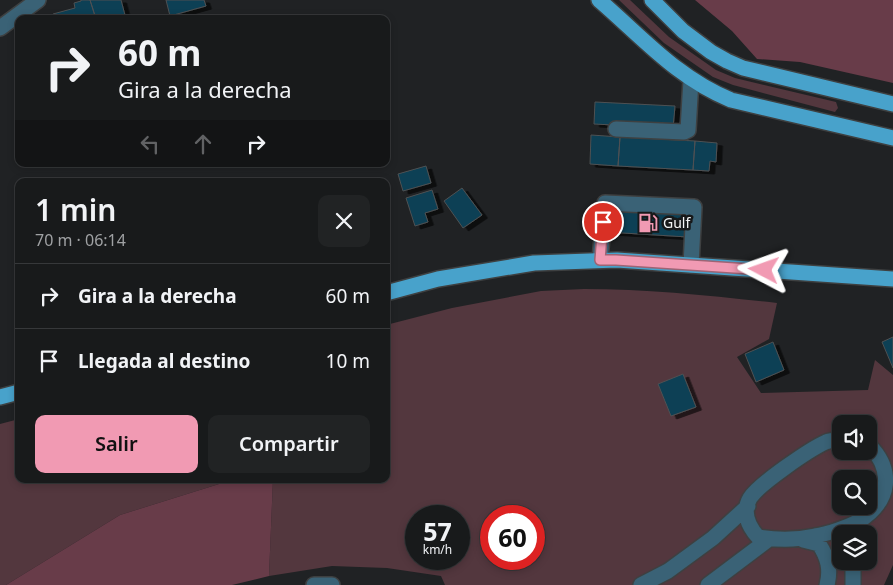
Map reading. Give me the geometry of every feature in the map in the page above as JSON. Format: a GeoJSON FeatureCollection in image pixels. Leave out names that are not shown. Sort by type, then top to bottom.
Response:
{"type":"FeatureCollection","features":[{"type":"Feature","properties":{"kind":"main road"},"geometry":{"type":"LineString","coordinates":[[599,0],[660,56],[710,92],[731,100],[893,138]]}},
{"type":"Feature","properties":{"kind":"main road"},"geometry":{"type":"LineString","coordinates":[[652,0],[683,31],[727,62],[743,68],[893,104]]}},
{"type":"Feature","properties":{"kind":"main road"},"geometry":{"type":"LineString","coordinates":[[390,291],[438,278],[534,263],[600,260],[893,279]]}},
{"type":"Feature","properties":{"kind":"main road"},"geometry":{"type":"LineString","coordinates":[[0,397],[15,393]]}},
{"type":"Feature","properties":{"kind":"street"},"geometry":{"type":"LineString","coordinates":[[18,15],[38,0]]}},
{"type":"Feature","properties":{"kind":"street"},"geometry":{"type":"LineString","coordinates":[[0,28],[15,17]]}},
{"type":"Feature","properties":{"kind":"street"},"geometry":{"type":"LineString","coordinates":[[616,129],[684,132],[688,130],[691,80]]}},
{"type":"Feature","properties":{"kind":"street"},"geometry":{"type":"LineString","coordinates":[[600,260],[605,203],[694,207],[691,265]]}},
{"type":"Feature","properties":{"kind":"street"},"geometry":{"type":"LineString","coordinates":[[832,441],[827,441],[804,454],[758,490],[750,499],[747,518],[749,528],[758,537],[769,539],[797,538],[832,533]]}},
{"type":"Feature","properties":{"kind":"street"},"geometry":{"type":"LineString","coordinates":[[877,446],[893,446]]}},
{"type":"Feature","properties":{"kind":"street"},"geometry":{"type":"LineString","coordinates":[[859,525],[884,500],[892,485],[893,474],[889,463],[883,454],[877,450]]}},
{"type":"Feature","properties":{"kind":"street"},"geometry":{"type":"LineString","coordinates":[[641,585],[668,572],[713,538],[748,506]]}},
{"type":"Feature","properties":{"kind":"street"},"geometry":{"type":"LineString","coordinates":[[797,538],[819,544],[827,556],[829,576],[827,585]]}},
{"type":"Feature","properties":{"kind":"street"},"geometry":{"type":"LineString","coordinates":[[708,585],[769,539]]}},
{"type":"Feature","properties":{"kind":"street"},"geometry":{"type":"LineString","coordinates":[[853,570],[853,585]]}},
{"type":"Feature","properties":{"kind":"street"},"geometry":{"type":"LineString","coordinates":[[314,585],[332,585]]}},
{"type":"Feature","properties":{"kind":"shaded area"},"geometry":{"type":"Polygon","coordinates":[[[619,0],[630,0],[669,37],[716,70],[735,78],[836,102],[838,108],[835,112],[733,85],[713,77],[664,43],[619,0]]]}},
{"type":"Feature","properties":{"kind":"shaded area"},"geometry":{"type":"Polygon","coordinates":[[[695,0],[893,0],[893,83],[800,62],[757,59],[732,31],[695,0]]]}},
{"type":"Feature","properties":{"kind":"shaded area"},"geometry":{"type":"Polygon","coordinates":[[[584,289],[632,290],[705,295],[777,303],[769,339],[737,357],[761,393],[868,390],[875,360],[893,375],[893,565],[884,585],[445,585],[441,576],[387,568],[332,566],[269,576],[273,483],[390,483],[390,324],[452,308],[541,291],[584,289]]]}},
{"type":"Feature","properties":{"kind":"shaded area"},"geometry":{"type":"Polygon","coordinates":[[[15,420],[15,483],[222,483],[120,515],[6,585],[0,585],[0,424],[15,420]]]}},
{"type":"Feature","properties":{"kind":"shaded area"},"geometry":{"type":"Polygon","coordinates":[[[222,483],[273,483],[269,576],[232,585],[6,585],[120,515],[222,483]]]}},
{"type":"Feature","properties":{"kind":"building"},"geometry":{"type":"Polygon","coordinates":[[[90,0],[95,15],[53,15],[75,8],[74,3],[90,0]]]}},
{"type":"Feature","properties":{"kind":"building"},"geometry":{"type":"Polygon","coordinates":[[[90,0],[121,0],[125,15],[95,15],[90,0]]]}},
{"type":"Feature","properties":{"kind":"building"},"geometry":{"type":"Polygon","coordinates":[[[166,0],[204,0],[206,6],[170,15],[166,0]]]}},
{"type":"Feature","properties":{"kind":"building"},"geometry":{"type":"Polygon","coordinates":[[[595,102],[675,106],[673,128],[594,124],[595,102]]]}},
{"type":"Feature","properties":{"kind":"building"},"geometry":{"type":"Polygon","coordinates":[[[591,135],[620,137],[618,166],[590,164],[591,135]]]}},
{"type":"Feature","properties":{"kind":"building"},"geometry":{"type":"Polygon","coordinates":[[[620,137],[695,141],[693,170],[618,166],[620,137]]]}},
{"type":"Feature","properties":{"kind":"building"},"geometry":{"type":"Polygon","coordinates":[[[695,141],[717,143],[716,162],[710,161],[709,171],[693,170],[695,141]]]}},
{"type":"Feature","properties":{"kind":"building"},"geometry":{"type":"Polygon","coordinates":[[[426,166],[431,183],[403,191],[398,174],[426,166]]]}},
{"type":"Feature","properties":{"kind":"building"},"geometry":{"type":"Polygon","coordinates":[[[462,188],[482,215],[463,228],[444,201],[462,188]]]}},
{"type":"Feature","properties":{"kind":"building"},"geometry":{"type":"Polygon","coordinates":[[[432,190],[438,209],[425,213],[428,222],[415,226],[406,198],[432,190]]]}},
{"type":"Feature","properties":{"kind":"building","name":"Gulf"},"geometry":{"type":"Polygon","coordinates":[[[609,209],[690,214],[688,237],[607,232],[609,209]]]}},
{"type":"Feature","properties":{"kind":"building"},"geometry":{"type":"Polygon","coordinates":[[[893,337],[893,368],[882,342],[893,337]]]}},
{"type":"Feature","properties":{"kind":"building"},"geometry":{"type":"Polygon","coordinates":[[[773,342],[784,370],[756,382],[745,354],[773,342]]]}},
{"type":"Feature","properties":{"kind":"building"},"geometry":{"type":"Polygon","coordinates":[[[683,374],[696,407],[671,416],[658,384],[683,374]]]}},
{"type":"Feature","properties":{"kind":"place","name":"Gulf"},"geometry":{"type":"Point","coordinates":[648,223]}},
{"type":"Feature","properties":{"kind":"route"},"geometry":{"type":"LineString","coordinates":[[603,222],[600,260],[764,270]]}}]}
